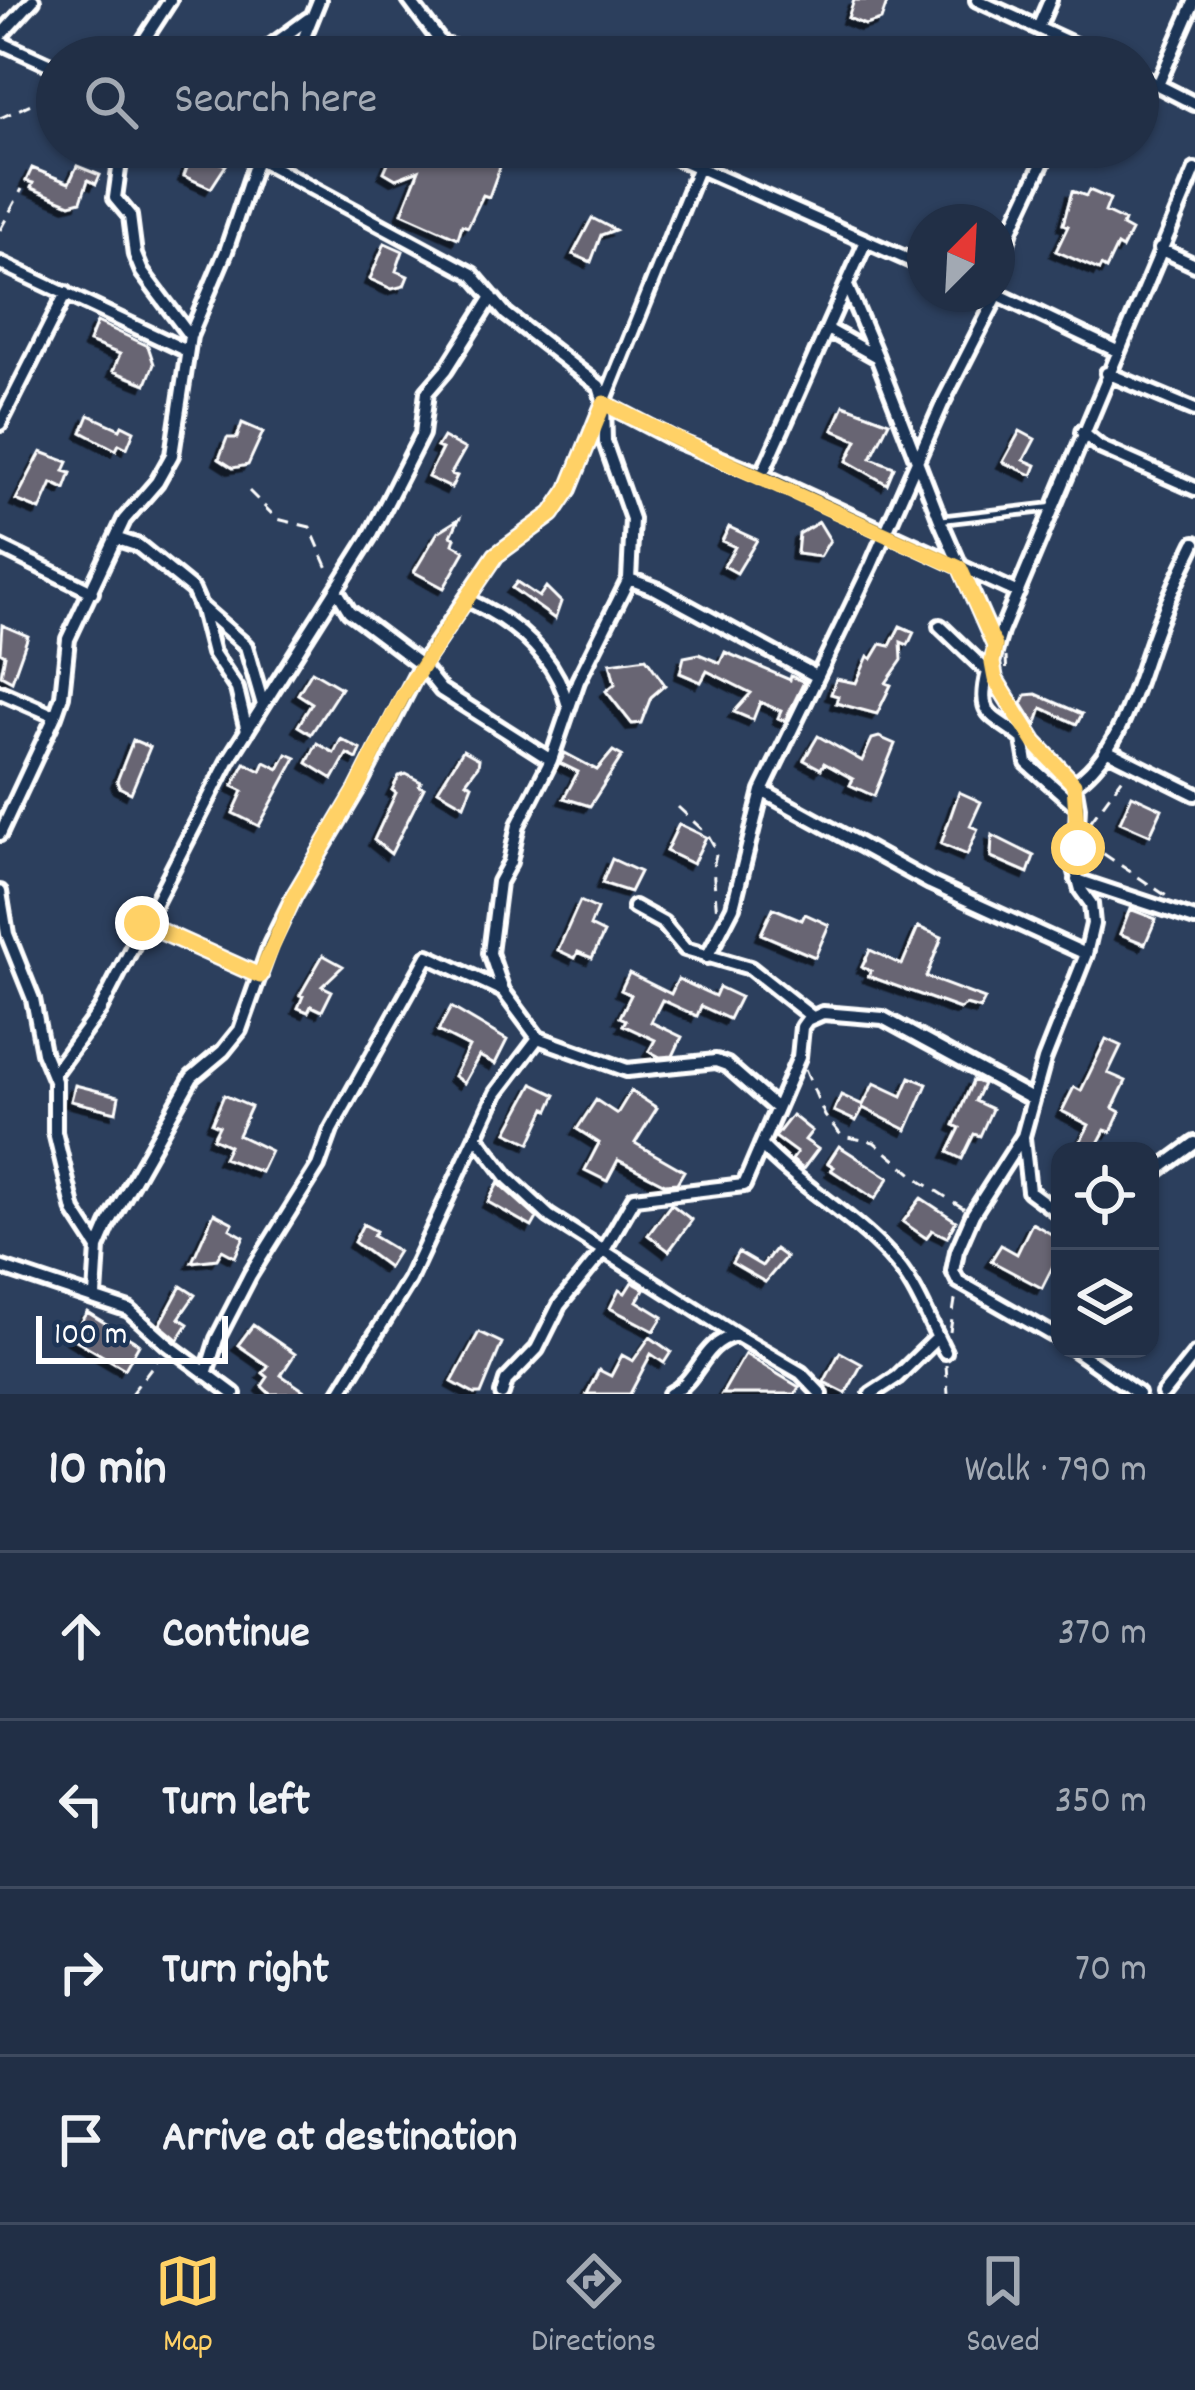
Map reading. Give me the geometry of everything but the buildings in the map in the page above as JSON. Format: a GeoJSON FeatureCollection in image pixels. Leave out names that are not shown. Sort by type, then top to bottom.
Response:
{"type":"FeatureCollection","features":[{"type":"Feature","properties":{"kind":"street"},"geometry":{"type":"LineString","coordinates":[[33,0],[0,39],[36,57]]}},
{"type":"Feature","properties":{"kind":"street"},"geometry":{"type":"LineString","coordinates":[[147,36],[170,0]]}},
{"type":"Feature","properties":{"kind":"street"},"geometry":{"type":"LineString","coordinates":[[303,36],[319,0]]}},
{"type":"Feature","properties":{"kind":"street"},"geometry":{"type":"LineString","coordinates":[[409,0],[436,36]]}},
{"type":"Feature","properties":{"kind":"street"},"geometry":{"type":"LineString","coordinates":[[976,0],[1055,36]]}},
{"type":"Feature","properties":{"kind":"street"},"geometry":{"type":"LineString","coordinates":[[1039,28],[1050,0]]}},
{"type":"Feature","properties":{"kind":"street"},"geometry":{"type":"LineString","coordinates":[[1159,83],[1195,0]]}},
{"type":"Feature","properties":{"kind":"street"},"geometry":{"type":"LineString","coordinates":[[285,36],[308,19]]}},
{"type":"Feature","properties":{"kind":"street"},"geometry":{"type":"LineString","coordinates":[[1159,86],[1195,104]]}},
{"type":"Feature","properties":{"kind":"street"},"geometry":{"type":"LineString","coordinates":[[117,168],[115,198],[130,216],[138,264],[190,335]]}},
{"type":"Feature","properties":{"kind":"street"},"geometry":{"type":"LineString","coordinates":[[0,834],[62,697],[65,646],[124,520],[165,471],[172,455],[190,335],[226,251],[253,168]]}},
{"type":"Feature","properties":{"kind":"street"},"geometry":{"type":"LineString","coordinates":[[285,168],[472,274],[521,326],[592,379],[604,403],[605,442],[632,519],[629,579],[578,681],[551,760],[518,825],[510,862],[499,882],[490,953],[502,991],[538,1038],[627,1070],[716,1061],[776,1108]]}},
{"type":"Feature","properties":{"kind":"street"},"geometry":{"type":"LineString","coordinates":[[1015,221],[1040,168]]}},
{"type":"Feature","properties":{"kind":"street"},"geometry":{"type":"LineString","coordinates":[[95,1297],[98,1248],[192,1077],[239,1030],[294,896],[421,664],[496,555],[552,514],[561,502],[698,169],[907,259]]}},
{"type":"Feature","properties":{"kind":"street"},"geometry":{"type":"LineString","coordinates":[[1051,1334],[958,1281],[953,1271],[973,1214],[1023,1136],[1061,1012],[1086,954],[1093,911],[1077,880],[1074,784],[1035,743],[995,679],[992,663],[1082,432],[1195,170]]}},
{"type":"Feature","properties":{"kind":"street"},"geometry":{"type":"LineString","coordinates":[[762,475],[866,241]]}},
{"type":"Feature","properties":{"kind":"street"},"geometry":{"type":"LineString","coordinates":[[1160,249],[1195,265]]}},
{"type":"Feature","properties":{"kind":"street"},"geometry":{"type":"LineString","coordinates":[[0,263],[187,351]]}},
{"type":"Feature","properties":{"kind":"street"},"geometry":{"type":"LineString","coordinates":[[847,286],[995,646]]}},
{"type":"Feature","properties":{"kind":"street"},"geometry":{"type":"LineString","coordinates":[[0,424],[66,293]]}},
{"type":"Feature","properties":{"kind":"street"},"geometry":{"type":"LineString","coordinates":[[53,1074],[100,1010],[247,731],[338,593],[422,434],[427,392],[492,297]]}},
{"type":"Feature","properties":{"kind":"street"},"geometry":{"type":"LineString","coordinates":[[1015,303],[1117,351]]}},
{"type":"Feature","properties":{"kind":"street"},"geometry":{"type":"LineString","coordinates":[[707,957],[741,882],[762,791],[988,312]]}},
{"type":"Feature","properties":{"kind":"street"},"geometry":{"type":"LineString","coordinates":[[827,329],[877,357]]}},
{"type":"Feature","properties":{"kind":"street"},"geometry":{"type":"LineString","coordinates":[[1107,373],[1195,410]]}},
{"type":"Feature","properties":{"kind":"street"},"geometry":{"type":"LineString","coordinates":[[604,403],[677,441],[1018,593]]}},
{"type":"Feature","properties":{"kind":"street"},"geometry":{"type":"LineString","coordinates":[[1082,432],[1100,447],[1195,489]]}},
{"type":"Feature","properties":{"kind":"street"},"geometry":{"type":"LineString","coordinates":[[118,538],[139,546],[193,590],[213,653],[237,689],[247,731]]}},
{"type":"Feature","properties":{"kind":"street"},"geometry":{"type":"LineString","coordinates":[[1074,784],[1106,751],[1195,543]]}},
{"type":"Feature","properties":{"kind":"street"},"geometry":{"type":"LineString","coordinates":[[0,547],[92,592]]}},
{"type":"Feature","properties":{"kind":"street"},"geometry":{"type":"LineString","coordinates":[[629,579],[734,629],[816,676]]}},
{"type":"Feature","properties":{"kind":"street"},"geometry":{"type":"LineString","coordinates":[[338,593],[350,611],[421,664],[440,690],[551,760]]}},
{"type":"Feature","properties":{"kind":"street"},"geometry":{"type":"LineString","coordinates":[[468,600],[543,651],[563,685],[569,709]]}},
{"type":"Feature","properties":{"kind":"street"},"geometry":{"type":"LineString","coordinates":[[200,606],[246,646],[263,705]]}},
{"type":"Feature","properties":{"kind":"street"},"geometry":{"type":"LineString","coordinates":[[940,626],[988,672],[981,698],[990,718],[1023,739],[1027,763],[1078,807]]}},
{"type":"Feature","properties":{"kind":"street"},"geometry":{"type":"LineString","coordinates":[[0,692],[55,716]]}},
{"type":"Feature","properties":{"kind":"street"},"geometry":{"type":"LineString","coordinates":[[1106,751],[1195,794]]}},
{"type":"Feature","properties":{"kind":"street"},"geometry":{"type":"LineString","coordinates":[[762,791],[931,883],[1086,954]]}},
{"type":"Feature","properties":{"kind":"street"},"geometry":{"type":"LineString","coordinates":[[1077,880],[1190,918]]}},
{"type":"Feature","properties":{"kind":"street"},"geometry":{"type":"LineString","coordinates":[[0,892],[7,934],[33,999],[43,1052],[53,1074],[55,1132],[68,1190],[74,1211],[98,1248]]}},
{"type":"Feature","properties":{"kind":"street"},"geometry":{"type":"LineString","coordinates":[[634,907],[664,922],[685,949],[750,968],[812,1017]]}},
{"type":"Feature","properties":{"kind":"street"},"geometry":{"type":"LineString","coordinates":[[142,923],[260,976]]}},
{"type":"Feature","properties":{"kind":"street"},"geometry":{"type":"LineString","coordinates":[[206,1374],[217,1339],[250,1275],[318,1166],[332,1130],[428,956],[502,991]]}},
{"type":"Feature","properties":{"kind":"street"},"geometry":{"type":"LineString","coordinates":[[502,1394],[506,1381],[537,1349],[559,1305],[604,1250],[634,1198],[744,1185],[799,1057],[802,1027],[812,1017],[838,1011],[883,1018],[1033,1099]]}},
{"type":"Feature","properties":{"kind":"street"},"geometry":{"type":"LineString","coordinates":[[339,1394],[409,1280],[496,1093],[538,1038]]}},
{"type":"Feature","properties":{"kind":"street"},"geometry":{"type":"LineString","coordinates":[[476,1136],[508,1178],[549,1216],[801,1373],[821,1394]]}},
{"type":"Feature","properties":{"kind":"street"},"geometry":{"type":"LineString","coordinates":[[1023,1136],[1029,1191],[1051,1207]]}},
{"type":"Feature","properties":{"kind":"street"},"geometry":{"type":"LineString","coordinates":[[1159,1169],[1195,1143]]}},
{"type":"Feature","properties":{"kind":"street"},"geometry":{"type":"LineString","coordinates":[[761,1145],[892,1258],[922,1300],[945,1352]]}},
{"type":"Feature","properties":{"kind":"street"},"geometry":{"type":"LineString","coordinates":[[0,1267],[136,1314],[168,1345],[234,1394]]}},
{"type":"Feature","properties":{"kind":"street"},"geometry":{"type":"LineString","coordinates":[[670,1394],[686,1384],[718,1341],[736,1335]]}},
{"type":"Feature","properties":{"kind":"street"},"geometry":{"type":"LineString","coordinates":[[871,1394],[897,1377],[937,1338]]}},
{"type":"Feature","properties":{"kind":"street"},"geometry":{"type":"LineString","coordinates":[[1163,1394],[1195,1354]]}},
{"type":"Feature","properties":{"kind":"street"},"geometry":{"type":"LineString","coordinates":[[1088,1358],[1138,1394]]}},
{"type":"Feature","properties":{"kind":"lane"},"geometry":{"type":"LineString","coordinates":[[940,520],[1053,507]]}},
{"type":"Feature","properties":{"kind":"path"},"geometry":{"type":"LineString","coordinates":[[0,118],[36,102]]}},
{"type":"Feature","properties":{"kind":"path"},"geometry":{"type":"LineString","coordinates":[[0,230],[22,189]]}},
{"type":"Feature","properties":{"kind":"path"},"geometry":{"type":"LineString","coordinates":[[249,491],[277,519],[310,527],[338,593]]}},
{"type":"Feature","properties":{"kind":"path"},"geometry":{"type":"LineString","coordinates":[[1004,625],[1009,703]]}},
{"type":"Feature","properties":{"kind":"path"},"geometry":{"type":"LineString","coordinates":[[1090,823],[1132,764]]}},
{"type":"Feature","properties":{"kind":"path"},"geometry":{"type":"LineString","coordinates":[[678,807],[718,851],[713,867],[717,879],[714,902],[722,928]]}},
{"type":"Feature","properties":{"kind":"path"},"geometry":{"type":"LineString","coordinates":[[1084,840],[1164,893],[1190,918]]}},
{"type":"Feature","properties":{"kind":"path"},"geometry":{"type":"LineString","coordinates":[[799,1057],[825,1115],[842,1136],[874,1142],[932,1190],[973,1214]]}},
{"type":"Feature","properties":{"kind":"path"},"geometry":{"type":"LineString","coordinates":[[131,1394],[168,1345]]}},
{"type":"Feature","properties":{"kind":"route"},"geometry":{"type":"LineString","coordinates":[[142,923],[260,976],[294,896],[421,664],[496,555],[552,514],[569,489],[604,403],[677,441],[762,475],[960,568],[995,646],[995,679],[1035,743],[1074,784],[1078,848]]}}]}
